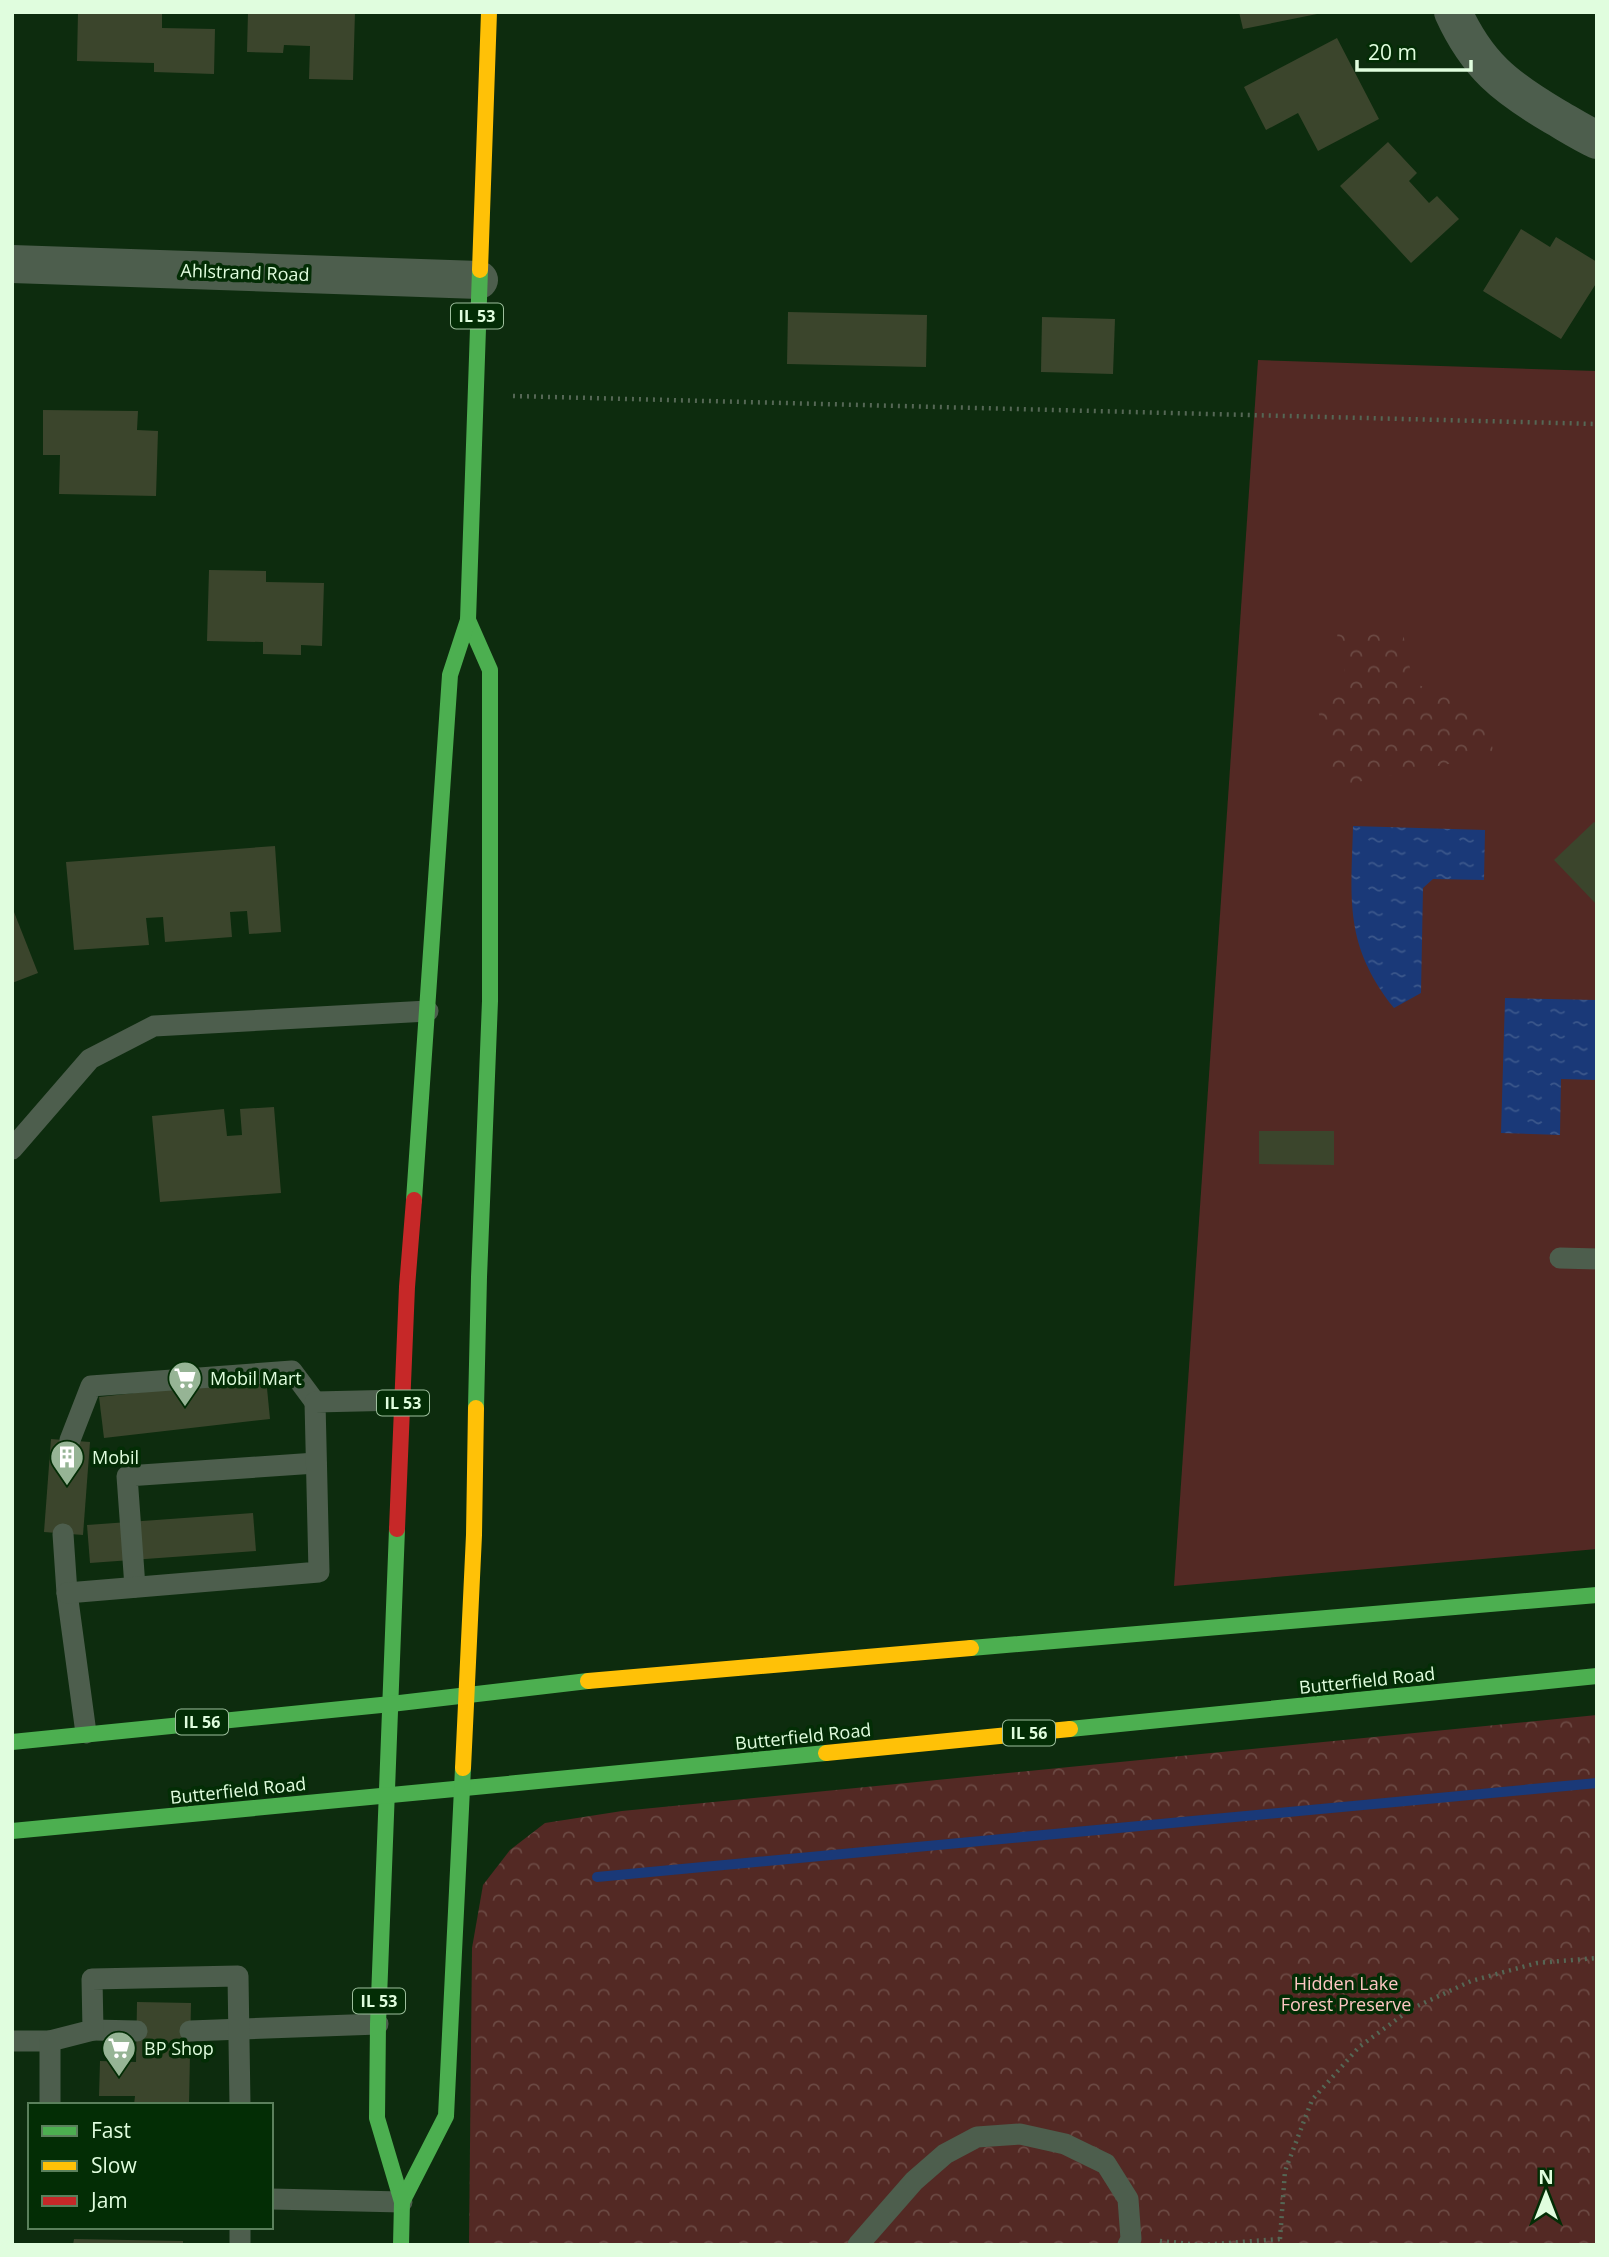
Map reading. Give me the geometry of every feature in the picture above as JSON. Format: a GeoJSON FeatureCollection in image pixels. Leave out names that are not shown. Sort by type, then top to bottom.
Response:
{"type":"FeatureCollection","features":[{"type":"Feature","properties":{"kind":"main road","name":"IL 53"},"geometry":{"type":"LineString","coordinates":[[401,2245],[401,2202],[377,2119],[386,1796],[407,1287],[450,675],[468,620],[489,12]]}},
{"type":"Feature","properties":{"kind":"main road","name":"IL 53"},"geometry":{"type":"LineString","coordinates":[[401,2202],[446,2116],[474,1535],[479,1277],[490,1001],[490,670],[468,620]]}},
{"type":"Feature","properties":{"kind":"main road","name":"IL 56"},"geometry":{"type":"LineString","coordinates":[[12,1742],[466,1696],[542,1685],[1597,1595]]}},
{"type":"Feature","properties":{"kind":"main road","name":"Butterfield Road"},"geometry":{"type":"LineString","coordinates":[[12,1831],[460,1790],[1597,1676]]}},
{"type":"Feature","properties":{"kind":"street"},"geometry":{"type":"LineString","coordinates":[[1453,12],[1462,31],[1493,73],[1515,93],[1597,140]]}},
{"type":"Feature","properties":{"kind":"street","name":"Ahlstrand Road"},"geometry":{"type":"LineString","coordinates":[[12,264],[479,280]]}},
{"type":"Feature","properties":{"kind":"lane"},"geometry":{"type":"LineString","coordinates":[[12,1149],[89,1059],[154,1027],[428,1011]]}},
{"type":"Feature","properties":{"kind":"lane"},"geometry":{"type":"LineString","coordinates":[[1560,1258],[1597,1259]]}},
{"type":"Feature","properties":{"kind":"lane"},"geometry":{"type":"LineString","coordinates":[[67,1593],[319,1573],[315,1402],[292,1371],[91,1386],[70,1440]]}},
{"type":"Feature","properties":{"kind":"lane"},"geometry":{"type":"LineString","coordinates":[[315,1402],[403,1400]]}},
{"type":"Feature","properties":{"kind":"lane"},"geometry":{"type":"LineString","coordinates":[[135,1587],[127,1476],[316,1463]]}},
{"type":"Feature","properties":{"kind":"lane"},"geometry":{"type":"LineString","coordinates":[[63,1534],[67,1593],[86,1733]]}},
{"type":"Feature","properties":{"kind":"lane"},"geometry":{"type":"LineString","coordinates":[[93,2030],[92,1979],[239,1976],[240,2103]]}},
{"type":"Feature","properties":{"kind":"lane"},"geometry":{"type":"LineString","coordinates":[[190,2031],[378,2024]]}},
{"type":"Feature","properties":{"kind":"lane"},"geometry":{"type":"LineString","coordinates":[[12,2040],[50,2040],[93,2030],[137,2031]]}},
{"type":"Feature","properties":{"kind":"lane"},"geometry":{"type":"LineString","coordinates":[[50,2040],[50,2103]]}},
{"type":"Feature","properties":{"kind":"lane"},"geometry":{"type":"LineString","coordinates":[[858,2245],[914,2181],[945,2154],[977,2137],[1020,2134],[1065,2144],[1106,2164],[1128,2199],[1130,2242]]}},
{"type":"Feature","properties":{"kind":"lane"},"geometry":{"type":"LineString","coordinates":[[273,2199],[401,2202]]}},
{"type":"Feature","properties":{"kind":"path"},"geometry":{"type":"LineString","coordinates":[[474,395],[1597,425]]}},
{"type":"Feature","properties":{"kind":"path"},"geometry":{"type":"LineString","coordinates":[[1130,2242],[1201,2245],[1280,2242],[1285,2171],[1312,2100],[1359,2047],[1411,2008],[1471,1981],[1537,1963],[1597,1958]]}},
{"type":"Feature","properties":{"kind":"green space"},"geometry":{"type":"Polygon","coordinates":[[[1258,360],[1597,371],[1597,1549],[1174,1586],[1258,360]]]}},
{"type":"Feature","properties":{"kind":"green space"},"geometry":{"type":"Polygon","coordinates":[[[1402,628],[1413,683],[1484,709],[1494,755],[1337,786],[1314,694],[1349,691],[1337,634],[1402,628]]]}},
{"type":"Feature","properties":{"kind":"green space","name":"Hidden Lake Forest Preserve"},"geometry":{"type":"Polygon","coordinates":[[[1597,1715],[1597,2245],[469,2245],[472,1948],[483,1885],[510,1850],[545,1823],[622,1811],[1597,1715]]]}},
{"type":"Feature","properties":{"kind":"water"},"geometry":{"type":"Polygon","coordinates":[[[1353,826],[1485,830],[1484,880],[1433,879],[1423,888],[1421,993],[1394,1008],[1366,964],[1354,922],[1353,826]]]}},
{"type":"Feature","properties":{"kind":"water"},"geometry":{"type":"Polygon","coordinates":[[[1505,998],[1597,1000],[1597,1080],[1561,1079],[1560,1135],[1501,1133],[1505,998]]]}},
{"type":"Feature","properties":{"kind":"building"},"geometry":{"type":"Polygon","coordinates":[[[78,12],[162,12],[162,28],[215,29],[214,74],[154,72],[154,63],[77,61],[78,12]]]}},
{"type":"Feature","properties":{"kind":"building"},"geometry":{"type":"Polygon","coordinates":[[[248,12],[355,12],[353,80],[309,79],[310,46],[284,45],[283,53],[247,52],[248,12]]]}},
{"type":"Feature","properties":{"kind":"building"},"geometry":{"type":"Polygon","coordinates":[[[1239,12],[1322,12],[1322,13],[1243,29],[1239,12]]]}},
{"type":"Feature","properties":{"kind":"building"},"geometry":{"type":"Polygon","coordinates":[[[1337,38],[1379,119],[1318,151],[1298,113],[1266,130],[1244,87],[1337,38]]]}},
{"type":"Feature","properties":{"kind":"building"},"geometry":{"type":"Polygon","coordinates":[[[1388,142],[1417,173],[1409,181],[1429,203],[1437,196],[1459,219],[1411,263],[1340,186],[1388,142]]]}},
{"type":"Feature","properties":{"kind":"building"},"geometry":{"type":"Polygon","coordinates":[[[1521,229],[1550,247],[1556,237],[1597,262],[1597,282],[1561,339],[1483,291],[1521,229]]]}},
{"type":"Feature","properties":{"kind":"building"},"geometry":{"type":"Polygon","coordinates":[[[788,312],[927,315],[926,367],[787,364],[788,312]]]}},
{"type":"Feature","properties":{"kind":"building"},"geometry":{"type":"Polygon","coordinates":[[[1042,317],[1115,319],[1113,374],[1041,372],[1042,317]]]}},
{"type":"Feature","properties":{"kind":"building"},"geometry":{"type":"Polygon","coordinates":[[[43,410],[138,411],[137,430],[158,431],[156,496],[59,494],[60,455],[43,455],[43,410]]]}},
{"type":"Feature","properties":{"kind":"building"},"geometry":{"type":"Polygon","coordinates":[[[209,570],[266,571],[266,582],[324,583],[322,646],[301,645],[301,655],[263,654],[263,642],[207,641],[209,570]]]}},
{"type":"Feature","properties":{"kind":"building"},"geometry":{"type":"Polygon","coordinates":[[[1594,822],[1597,824],[1597,905],[1554,860],[1594,822]]]}},
{"type":"Feature","properties":{"kind":"building"},"geometry":{"type":"Polygon","coordinates":[[[275,846],[281,932],[249,934],[247,911],[230,912],[232,937],[165,942],[163,917],[146,918],[149,945],[74,950],[66,862],[275,846]]]}},
{"type":"Feature","properties":{"kind":"building"},"geometry":{"type":"Polygon","coordinates":[[[12,907],[38,973],[12,983],[12,907]]]}},
{"type":"Feature","properties":{"kind":"building"},"geometry":{"type":"Polygon","coordinates":[[[274,1107],[281,1193],[160,1202],[152,1116],[224,1109],[227,1136],[242,1135],[240,1109],[274,1107]]]}},
{"type":"Feature","properties":{"kind":"building"},"geometry":{"type":"Polygon","coordinates":[[[1259,1131],[1334,1131],[1334,1165],[1259,1164],[1259,1131]]]}},
{"type":"Feature","properties":{"kind":"building","name":"Mobil Mart"},"geometry":{"type":"Polygon","coordinates":[[[266,1378],[270,1419],[104,1438],[99,1397],[266,1378]]]}},
{"type":"Feature","properties":{"kind":"building","name":"Mobil"},"geometry":{"type":"Polygon","coordinates":[[[51,1439],[90,1442],[83,1535],[44,1532],[51,1439]]]}},
{"type":"Feature","properties":{"kind":"building"},"geometry":{"type":"Polygon","coordinates":[[[253,1513],[256,1551],[90,1563],[87,1525],[253,1513]]]}},
{"type":"Feature","properties":{"kind":"building"},"geometry":{"type":"Polygon","coordinates":[[[137,2002],[191,2003],[189,2103],[134,2103],[135,2096],[99,2096],[100,2061],[136,2062],[137,2002]]]}},
{"type":"Feature","properties":{"kind":"building"},"geometry":{"type":"Polygon","coordinates":[[[74,2239],[183,2241],[183,2245],[73,2245],[74,2239]]]}},
{"type":"Feature","properties":{"kind":"waterway"},"geometry":{"type":"LineString","coordinates":[[597,1877],[1597,1783]]}},
{"type":"Feature","properties":{"kind":"traffic: fast"},"geometry":{"type":"LineString","coordinates":[[414,1200],[450,675],[468,620],[480,270]]}},
{"type":"Feature","properties":{"kind":"traffic: fast"},"geometry":{"type":"LineString","coordinates":[[468,620],[490,670],[490,1001],[476,1408]]}},
{"type":"Feature","properties":{"kind":"traffic: fast"},"geometry":{"type":"LineString","coordinates":[[397,1529],[378,2024],[377,2118],[402,2202],[401,2245]]}},
{"type":"Feature","properties":{"kind":"traffic: fast"},"geometry":{"type":"LineString","coordinates":[[971,1648],[1597,1595]]}},
{"type":"Feature","properties":{"kind":"traffic: fast"},"geometry":{"type":"LineString","coordinates":[[1070,1729],[1597,1676]]}},
{"type":"Feature","properties":{"kind":"traffic: fast"},"geometry":{"type":"LineString","coordinates":[[12,1742],[391,1704],[588,1681]]}},
{"type":"Feature","properties":{"kind":"traffic: fast"},"geometry":{"type":"LineString","coordinates":[[12,1831],[826,1753]]}},
{"type":"Feature","properties":{"kind":"traffic: fast"},"geometry":{"type":"LineString","coordinates":[[402,2202],[446,2116],[463,1768]]}},
{"type":"Feature","properties":{"kind":"traffic: slow"},"geometry":{"type":"LineString","coordinates":[[480,270],[489,12]]}},
{"type":"Feature","properties":{"kind":"traffic: slow"},"geometry":{"type":"LineString","coordinates":[[463,1768],[474,1535],[476,1408]]}},
{"type":"Feature","properties":{"kind":"traffic: slow"},"geometry":{"type":"LineString","coordinates":[[588,1681],[971,1648]]}},
{"type":"Feature","properties":{"kind":"traffic: slow"},"geometry":{"type":"LineString","coordinates":[[826,1753],[1070,1729]]}},
{"type":"Feature","properties":{"kind":"traffic: jam"},"geometry":{"type":"LineString","coordinates":[[397,1529],[407,1287],[414,1200]]}},
{"type":"Feature","properties":{"kind":"place","name":"Mobil Mart"},"geometry":{"type":"Point","coordinates":[185,1408]}},
{"type":"Feature","properties":{"kind":"place","name":"Mobil"},"geometry":{"type":"Point","coordinates":[67,1487]}},
{"type":"Feature","properties":{"kind":"place","name":"BP Shop"},"geometry":{"type":"Point","coordinates":[119,2078]}}]}
